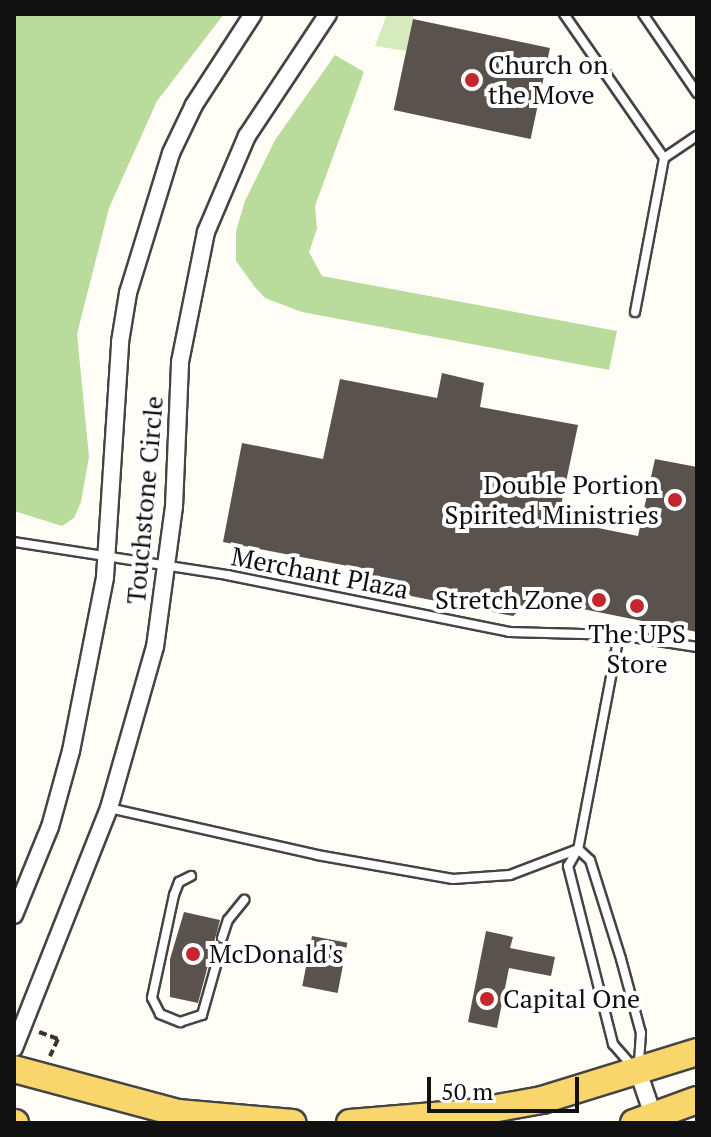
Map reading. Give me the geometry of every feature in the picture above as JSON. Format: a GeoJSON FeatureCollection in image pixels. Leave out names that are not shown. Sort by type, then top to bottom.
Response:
{"type":"FeatureCollection","features":[{"type":"Feature","properties":{"kind":"main road"},"geometry":{"type":"LineString","coordinates":[[350,1123],[470,1113],[639,1074],[697,1052]]}},
{"type":"Feature","properties":{"kind":"main road"},"geometry":{"type":"LineString","coordinates":[[14,1069],[178,1113],[293,1123]]}},
{"type":"Feature","properties":{"kind":"main road"},"geometry":{"type":"LineString","coordinates":[[648,1121],[697,1100]]}},
{"type":"Feature","properties":{"kind":"street","name":"Touchstone Circle"},"geometry":{"type":"LineString","coordinates":[[14,915],[50,827],[71,751],[107,556],[120,342],[128,293],[171,153],[194,105],[253,14]]}},
{"type":"Feature","properties":{"kind":"street","name":"Touchstone Circle"},"geometry":{"type":"LineString","coordinates":[[14,1048],[109,808],[155,647],[169,566],[180,362],[206,232],[247,136],[328,14]]}},
{"type":"Feature","properties":{"kind":"street"},"geometry":{"type":"LineString","coordinates":[[639,1074],[648,1121]]}},
{"type":"Feature","properties":{"kind":"lane"},"geometry":{"type":"LineString","coordinates":[[564,14],[664,158],[635,312]]}},
{"type":"Feature","properties":{"kind":"lane"},"geometry":{"type":"LineString","coordinates":[[643,14],[697,93]]}},
{"type":"Feature","properties":{"kind":"lane"},"geometry":{"type":"LineString","coordinates":[[664,158],[697,136]]}},
{"type":"Feature","properties":{"kind":"lane","name":"Merchant Plaza"},"geometry":{"type":"LineString","coordinates":[[14,542],[169,566],[509,632],[619,635],[697,647]]}},
{"type":"Feature","properties":{"kind":"lane"},"geometry":{"type":"LineString","coordinates":[[619,635],[578,849],[568,866],[613,1044],[639,1074]]}},
{"type":"Feature","properties":{"kind":"lane"},"geometry":{"type":"LineString","coordinates":[[109,808],[317,855],[453,879],[510,875],[578,849]]}},
{"type":"Feature","properties":{"kind":"lane"},"geometry":{"type":"LineString","coordinates":[[578,849],[590,860],[641,1033],[639,1074]]}},
{"type":"Feature","properties":{"kind":"lane"},"geometry":{"type":"LineString","coordinates":[[191,876],[179,882],[174,895],[152,998],[160,1014],[180,1022],[202,1015],[228,920],[244,900]]}},
{"type":"Feature","properties":{"kind":"green space"},"geometry":{"type":"Polygon","coordinates":[[[14,14],[224,14],[157,101],[109,208],[77,334],[89,457],[81,502],[74,518],[62,526],[14,511],[14,14]]]}},
{"type":"Feature","properties":{"kind":"green space"},"geometry":{"type":"Polygon","coordinates":[[[387,14],[414,14],[406,51],[375,46],[387,14]]]}},
{"type":"Feature","properties":{"kind":"green space"},"geometry":{"type":"Polygon","coordinates":[[[335,55],[364,72],[315,206],[317,229],[309,252],[322,276],[617,331],[609,370],[302,312],[265,298],[254,286],[236,261],[236,231],[245,201],[275,140],[335,55]]]}},
{"type":"Feature","properties":{"kind":"building","name":"Church on the Move"},"geometry":{"type":"Polygon","coordinates":[[[413,19],[550,48],[531,139],[394,110],[413,19]]]}},
{"type":"Feature","properties":{"kind":"building"},"geometry":{"type":"Polygon","coordinates":[[[442,373],[484,383],[480,407],[578,425],[558,520],[638,536],[655,459],[697,467],[697,632],[533,599],[513,616],[360,586],[348,566],[223,542],[242,443],[323,459],[340,379],[437,398],[442,373]]]}},
{"type":"Feature","properties":{"kind":"building","name":"McDonald's"},"geometry":{"type":"Polygon","coordinates":[[[184,912],[220,920],[198,1003],[170,997],[170,959],[184,912]]]}},
{"type":"Feature","properties":{"kind":"building","name":"Capital One"},"geometry":{"type":"Polygon","coordinates":[[[486,931],[513,937],[510,948],[555,957],[551,976],[509,968],[497,1028],[468,1022],[486,931]]]}},
{"type":"Feature","properties":{"kind":"building"},"geometry":{"type":"Polygon","coordinates":[[[312,936],[347,943],[338,993],[302,986],[312,936]]]}},
{"type":"Feature","properties":{"kind":"place","name":"Church on the Move"},"geometry":{"type":"Point","coordinates":[472,80]}},
{"type":"Feature","properties":{"kind":"place","name":"Double Portion Spirited Ministries"},"geometry":{"type":"Point","coordinates":[675,500]}},
{"type":"Feature","properties":{"kind":"place","name":"Stretch Zone"},"geometry":{"type":"Point","coordinates":[599,600]}},
{"type":"Feature","properties":{"kind":"place","name":"The UPS Store"},"geometry":{"type":"Point","coordinates":[637,606]}},
{"type":"Feature","properties":{"kind":"place","name":"McDonald's"},"geometry":{"type":"Point","coordinates":[193,954]}},
{"type":"Feature","properties":{"kind":"place","name":"Capital One"},"geometry":{"type":"Point","coordinates":[487,999]}}]}
